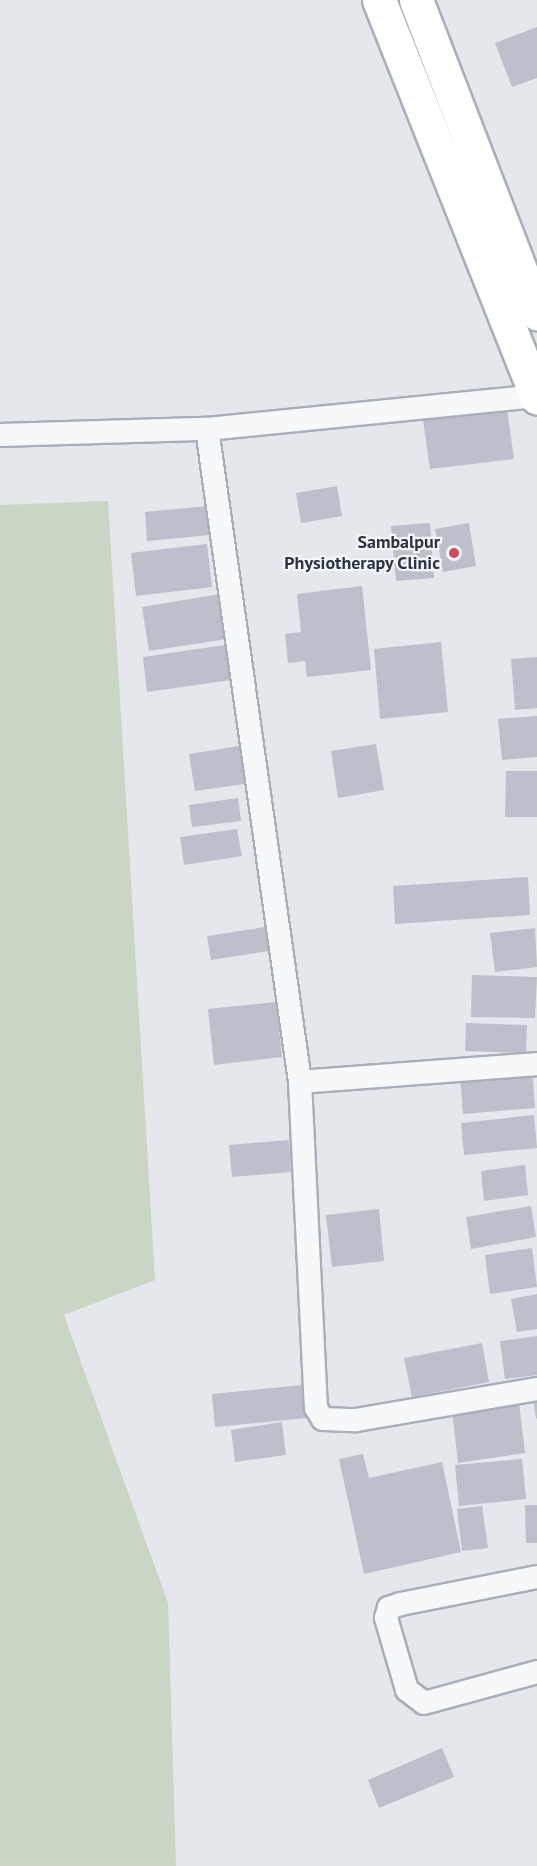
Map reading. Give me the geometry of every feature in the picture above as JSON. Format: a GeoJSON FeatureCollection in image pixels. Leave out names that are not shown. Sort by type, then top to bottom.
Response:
{"type":"FeatureCollection","features":[{"type":"Feature","properties":{"kind":"main road"},"geometry":{"type":"LineString","coordinates":[[378,0],[537,397]]}},
{"type":"Feature","properties":{"kind":"main road"},"geometry":{"type":"LineString","coordinates":[[416,0],[536,307]]}},
{"type":"Feature","properties":{"kind":"street"},"geometry":{"type":"LineString","coordinates":[[0,435],[207,429],[537,397]]}},
{"type":"Feature","properties":{"kind":"street"},"geometry":{"type":"LineString","coordinates":[[207,429],[300,1082],[316,1408],[323,1419],[356,1420],[537,1389]]}},
{"type":"Feature","properties":{"kind":"street"},"geometry":{"type":"LineString","coordinates":[[300,1082],[537,1064]]}},
{"type":"Feature","properties":{"kind":"street"},"geometry":{"type":"LineString","coordinates":[[537,1577],[401,1604],[389,1608],[386,1618],[407,1690],[424,1703],[537,1672]]}},
{"type":"Feature","properties":{"kind":"green space"},"geometry":{"type":"Polygon","coordinates":[[[108,501],[155,1280],[64,1315],[168,1603],[176,1866],[0,1866],[0,505],[108,501]]]}},
{"type":"Feature","properties":{"kind":"building"},"geometry":{"type":"Polygon","coordinates":[[[537,27],[537,78],[512,87],[495,43],[537,27]]]}},
{"type":"Feature","properties":{"kind":"building"},"geometry":{"type":"Polygon","coordinates":[[[507,409],[514,459],[430,469],[423,420],[507,409]]]}},
{"type":"Feature","properties":{"kind":"building"},"geometry":{"type":"Polygon","coordinates":[[[337,486],[342,516],[301,523],[296,493],[337,486]]]}},
{"type":"Feature","properties":{"kind":"building"},"geometry":{"type":"Polygon","coordinates":[[[208,506],[210,535],[147,541],[145,512],[208,506]]]}},
{"type":"Feature","properties":{"kind":"building"},"geometry":{"type":"Polygon","coordinates":[[[430,523],[434,578],[396,581],[391,526],[430,523]]]}},
{"type":"Feature","properties":{"kind":"building"},"geometry":{"type":"Polygon","coordinates":[[[469,523],[476,566],[443,572],[435,529],[469,523]]]}},
{"type":"Feature","properties":{"kind":"building"},"geometry":{"type":"Polygon","coordinates":[[[207,544],[212,587],[136,596],[131,553],[207,544]]]}},
{"type":"Feature","properties":{"kind":"building"},"geometry":{"type":"Polygon","coordinates":[[[362,586],[371,670],[307,677],[305,661],[288,663],[285,634],[301,632],[297,594],[362,586]]]}},
{"type":"Feature","properties":{"kind":"building"},"geometry":{"type":"Polygon","coordinates":[[[220,594],[227,639],[149,651],[142,607],[220,594]]]}},
{"type":"Feature","properties":{"kind":"building"},"geometry":{"type":"Polygon","coordinates":[[[441,642],[448,712],[380,719],[374,649],[441,642]]]}},
{"type":"Feature","properties":{"kind":"building"},"geometry":{"type":"Polygon","coordinates":[[[225,645],[231,680],[147,692],[143,657],[225,645]]]}},
{"type":"Feature","properties":{"kind":"building"},"geometry":{"type":"Polygon","coordinates":[[[537,657],[537,708],[515,710],[511,659],[537,657]]]}},
{"type":"Feature","properties":{"kind":"building"},"geometry":{"type":"Polygon","coordinates":[[[537,716],[537,757],[502,760],[498,719],[537,716]]]}},
{"type":"Feature","properties":{"kind":"building"},"geometry":{"type":"Polygon","coordinates":[[[376,744],[384,790],[338,798],[331,751],[376,744]]]}},
{"type":"Feature","properties":{"kind":"building"},"geometry":{"type":"Polygon","coordinates":[[[245,745],[251,783],[195,791],[189,754],[245,745]]]}},
{"type":"Feature","properties":{"kind":"building"},"geometry":{"type":"Polygon","coordinates":[[[506,771],[537,771],[537,817],[505,817],[506,771]]]}},
{"type":"Feature","properties":{"kind":"building"},"geometry":{"type":"Polygon","coordinates":[[[238,798],[241,821],[192,827],[189,805],[238,798]]]}},
{"type":"Feature","properties":{"kind":"building"},"geometry":{"type":"Polygon","coordinates":[[[237,829],[242,856],[184,865],[180,837],[237,829]]]}},
{"type":"Feature","properties":{"kind":"building"},"geometry":{"type":"Polygon","coordinates":[[[528,877],[530,915],[395,924],[393,886],[528,877]]]}},
{"type":"Feature","properties":{"kind":"building"},"geometry":{"type":"Polygon","coordinates":[[[265,927],[269,951],[211,960],[207,936],[265,927]]]}},
{"type":"Feature","properties":{"kind":"building"},"geometry":{"type":"Polygon","coordinates":[[[535,928],[537,967],[495,972],[490,933],[535,928]]]}},
{"type":"Feature","properties":{"kind":"building"},"geometry":{"type":"Polygon","coordinates":[[[472,975],[537,977],[535,1018],[471,1017],[472,975]]]}},
{"type":"Feature","properties":{"kind":"building"},"geometry":{"type":"Polygon","coordinates":[[[276,1002],[282,1057],[214,1065],[208,1009],[276,1002]]]}},
{"type":"Feature","properties":{"kind":"building"},"geometry":{"type":"Polygon","coordinates":[[[466,1023],[527,1025],[526,1053],[465,1051],[466,1023]]]}},
{"type":"Feature","properties":{"kind":"building"},"geometry":{"type":"Polygon","coordinates":[[[532,1068],[535,1108],[463,1114],[460,1074],[532,1068]]]}},
{"type":"Feature","properties":{"kind":"building"},"geometry":{"type":"Polygon","coordinates":[[[534,1115],[537,1148],[464,1155],[461,1123],[534,1115]]]}},
{"type":"Feature","properties":{"kind":"building"},"geometry":{"type":"Polygon","coordinates":[[[289,1140],[291,1172],[232,1177],[229,1145],[289,1140]]]}},
{"type":"Feature","properties":{"kind":"building"},"geometry":{"type":"Polygon","coordinates":[[[525,1165],[528,1195],[484,1201],[481,1171],[525,1165]]]}},
{"type":"Feature","properties":{"kind":"building"},"geometry":{"type":"Polygon","coordinates":[[[531,1206],[536,1237],[471,1249],[466,1217],[531,1206]]]}},
{"type":"Feature","properties":{"kind":"building"},"geometry":{"type":"Polygon","coordinates":[[[379,1209],[384,1261],[332,1267],[326,1215],[379,1209]]]}},
{"type":"Feature","properties":{"kind":"building"},"geometry":{"type":"Polygon","coordinates":[[[532,1248],[537,1287],[490,1294],[485,1255],[532,1248]]]}},
{"type":"Feature","properties":{"kind":"building"},"geometry":{"type":"Polygon","coordinates":[[[537,1294],[537,1329],[517,1332],[511,1299],[537,1294]]]}},
{"type":"Feature","properties":{"kind":"building"},"geometry":{"type":"Polygon","coordinates":[[[537,1336],[537,1375],[505,1379],[500,1341],[537,1336]]]}},
{"type":"Feature","properties":{"kind":"building"},"geometry":{"type":"Polygon","coordinates":[[[482,1343],[489,1382],[412,1397],[404,1358],[482,1343]]]}},
{"type":"Feature","properties":{"kind":"building"},"geometry":{"type":"Polygon","coordinates":[[[303,1385],[306,1418],[215,1427],[212,1394],[303,1385]]]}},
{"type":"Feature","properties":{"kind":"building"},"geometry":{"type":"Polygon","coordinates":[[[532,1392],[537,1392],[536,1419],[532,1392]]]}},
{"type":"Feature","properties":{"kind":"building"},"geometry":{"type":"Polygon","coordinates":[[[519,1402],[525,1453],[458,1463],[452,1411],[519,1402]]]}},
{"type":"Feature","properties":{"kind":"building"},"geometry":{"type":"Polygon","coordinates":[[[282,1422],[286,1455],[235,1462],[231,1430],[282,1422]]]}},
{"type":"Feature","properties":{"kind":"building"},"geometry":{"type":"Polygon","coordinates":[[[363,1454],[369,1478],[442,1462],[461,1552],[364,1574],[339,1459],[363,1454]]]}},
{"type":"Feature","properties":{"kind":"building"},"geometry":{"type":"Polygon","coordinates":[[[522,1459],[526,1499],[459,1506],[455,1465],[522,1459]]]}},
{"type":"Feature","properties":{"kind":"building"},"geometry":{"type":"Polygon","coordinates":[[[525,1505],[537,1505],[537,1543],[526,1543],[525,1505]]]}},
{"type":"Feature","properties":{"kind":"building"},"geometry":{"type":"Polygon","coordinates":[[[482,1506],[488,1548],[462,1551],[457,1509],[482,1506]]]}},
{"type":"Feature","properties":{"kind":"building"},"geometry":{"type":"Polygon","coordinates":[[[442,1748],[454,1777],[379,1808],[368,1780],[442,1748]]]}},
{"type":"Feature","properties":{"kind":"place","name":"Sambalpur Physiotherapy Clinic"},"geometry":{"type":"Point","coordinates":[454,553]}}]}
